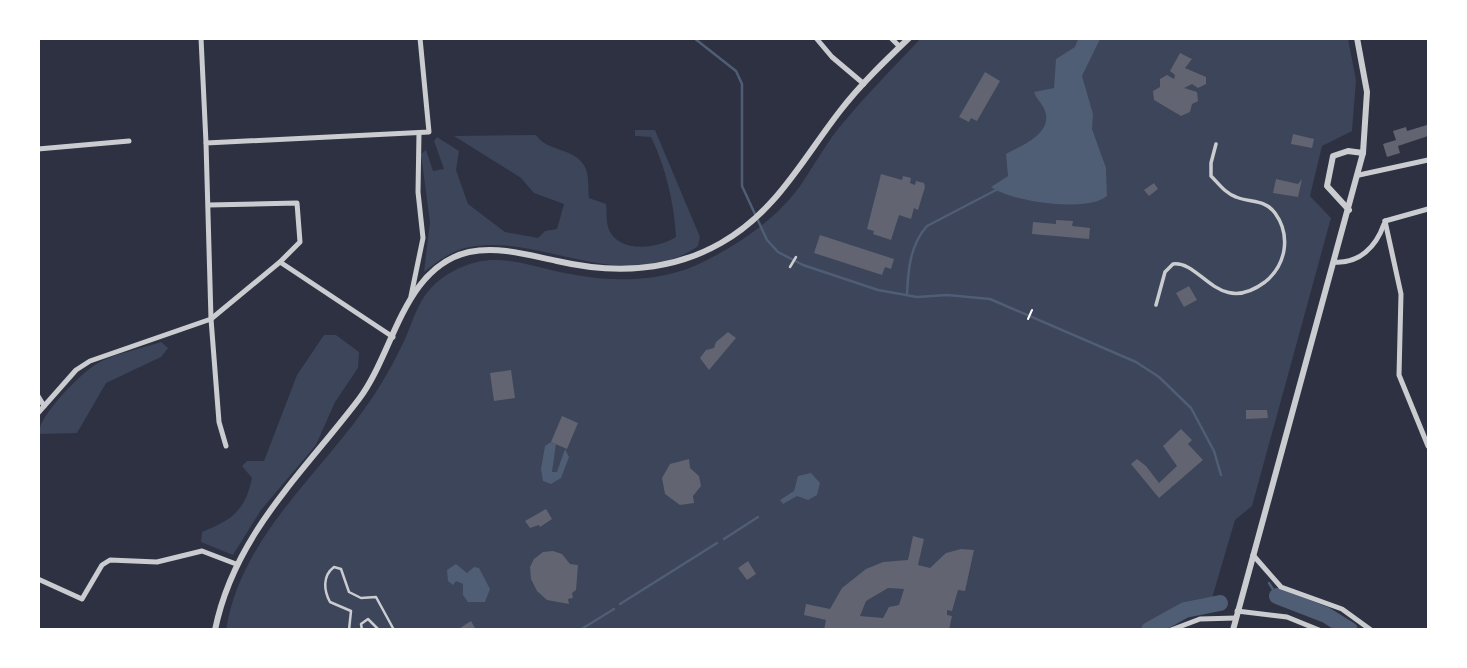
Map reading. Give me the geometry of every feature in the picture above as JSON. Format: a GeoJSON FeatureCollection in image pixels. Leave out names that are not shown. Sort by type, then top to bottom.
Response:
{"type":"FeatureCollection","features":[{"type":"Feature","properties":{"kind":"street"},"geometry":{"type":"LineString","coordinates":[[201,38],[211,319],[219,422],[226,446]]}},
{"type":"Feature","properties":{"kind":"street"},"geometry":{"type":"LineString","coordinates":[[206,143],[429,132],[420,38]]}},
{"type":"Feature","properties":{"kind":"street"},"geometry":{"type":"LineString","coordinates":[[816,38],[832,57],[864,84]]}},
{"type":"Feature","properties":{"kind":"street"},"geometry":{"type":"LineString","coordinates":[[891,38],[900,47]]}},
{"type":"Feature","properties":{"kind":"street"},"geometry":{"type":"LineString","coordinates":[[215,629],[226,587],[236,564],[260,524],[359,398],[411,299],[433,271],[455,257],[473,251],[505,250],[588,267],[618,270],[664,264],[708,249],[745,228],[775,200],[841,110],[909,38]]}},
{"type":"Feature","properties":{"kind":"street"},"geometry":{"type":"LineString","coordinates":[[1233,629],[1359,175],[1367,92],[1357,38]]}},
{"type":"Feature","properties":{"kind":"street"},"geometry":{"type":"LineString","coordinates":[[411,299],[423,238],[418,192],[419,133]]}},
{"type":"Feature","properties":{"kind":"street"},"geometry":{"type":"LineString","coordinates":[[38,149],[129,141]]}},
{"type":"Feature","properties":{"kind":"street"},"geometry":{"type":"LineString","coordinates":[[1156,305],[1165,272],[1173,264],[1185,264],[1212,286],[1235,292],[1263,283],[1281,260],[1284,235],[1274,212],[1258,201],[1230,194],[1211,176],[1210,163],[1216,144]]}},
{"type":"Feature","properties":{"kind":"street"},"geometry":{"type":"LineString","coordinates":[[1349,210],[1326,186],[1334,156],[1348,151],[1363,153]]}},
{"type":"Feature","properties":{"kind":"street"},"geometry":{"type":"LineString","coordinates":[[1359,175],[1429,160]]}},
{"type":"Feature","properties":{"kind":"street"},"geometry":{"type":"LineString","coordinates":[[38,413],[76,370],[90,361],[211,319],[300,242],[297,203],[209,205]]}},
{"type":"Feature","properties":{"kind":"street"},"geometry":{"type":"LineString","coordinates":[[1385,221],[1429,208]]}},
{"type":"Feature","properties":{"kind":"street"},"geometry":{"type":"LineString","coordinates":[[1334,261],[1354,260],[1366,252],[1380,235],[1385,221]]}},
{"type":"Feature","properties":{"kind":"street"},"geometry":{"type":"LineString","coordinates":[[1385,221],[1401,294],[1399,375],[1429,446]]}},
{"type":"Feature","properties":{"kind":"street"},"geometry":{"type":"LineString","coordinates":[[280,262],[393,337]]}},
{"type":"Feature","properties":{"kind":"street"},"geometry":{"type":"LineString","coordinates":[[38,397],[44,406]]}},
{"type":"Feature","properties":{"kind":"street"},"geometry":{"type":"LineString","coordinates":[[38,579],[82,599],[102,565],[110,560],[156,562],[197,551],[236,564]]}},
{"type":"Feature","properties":{"kind":"street"},"geometry":{"type":"LineString","coordinates":[[1253,555],[1280,587],[1342,609],[1371,629]]}},
{"type":"Feature","properties":{"kind":"street"},"geometry":{"type":"LineString","coordinates":[[1171,629],[1200,619],[1237,614],[1287,617],[1319,629]]}},
{"type":"Feature","properties":{"kind":"lane"},"geometry":{"type":"LineString","coordinates":[[790,267],[796,257]]}},
{"type":"Feature","properties":{"kind":"lane"},"geometry":{"type":"LineString","coordinates":[[349,629],[351,611],[330,602],[325,589],[329,571],[334,567],[341,569],[349,592],[361,598],[376,597],[394,629]]}},
{"type":"Feature","properties":{"kind":"lane"},"geometry":{"type":"LineString","coordinates":[[362,629],[362,623],[371,619],[379,629]]}},
{"type":"Feature","properties":{"kind":"path"},"geometry":{"type":"LineString","coordinates":[[1028,319],[1032,310]]}},
{"type":"Feature","properties":{"kind":"shaded area"},"geometry":{"type":"Polygon","coordinates":[[[920,39],[1348,39],[1356,80],[1352,131],[1322,146],[1310,196],[1331,218],[1252,506],[1235,520],[1212,598],[1181,605],[1139,630],[226,630],[235,595],[248,564],[266,534],[374,395],[398,353],[422,300],[436,283],[458,269],[487,260],[516,262],[612,279],[650,278],[687,269],[705,261],[745,238],[791,198],[838,129],[920,39]]]}},
{"type":"Feature","properties":{"kind":"shaded area"},"geometry":{"type":"Polygon","coordinates":[[[1078,39],[1100,39],[1082,76],[1093,114],[1092,129],[1106,168],[1107,196],[1083,204],[1049,204],[1015,197],[991,187],[1008,176],[1006,154],[1040,133],[1046,119],[1045,111],[1034,92],[1054,88],[1056,59],[1075,47],[1078,39]]]}},
{"type":"Feature","properties":{"kind":"shaded area"},"geometry":{"type":"Polygon","coordinates":[[[635,130],[655,130],[700,237],[698,246],[670,260],[640,266],[610,265],[521,247],[492,245],[459,250],[424,272],[430,222],[421,154],[426,150],[433,171],[444,169],[434,141],[437,137],[459,151],[456,170],[468,204],[505,232],[538,238],[545,231],[557,229],[564,204],[534,193],[521,178],[454,136],[536,135],[541,141],[582,162],[587,172],[589,198],[606,204],[608,227],[620,242],[638,247],[659,244],[676,237],[671,199],[661,161],[651,137],[635,136],[635,130]]]}},
{"type":"Feature","properties":{"kind":"shaded area"},"geometry":{"type":"Polygon","coordinates":[[[324,335],[336,335],[359,352],[358,368],[335,402],[316,445],[261,510],[233,555],[201,542],[202,532],[229,518],[241,506],[252,478],[242,466],[247,461],[264,461],[297,375],[324,335]]]}},
{"type":"Feature","properties":{"kind":"shaded area"},"geometry":{"type":"Polygon","coordinates":[[[161,342],[168,348],[161,357],[106,383],[77,433],[39,434],[53,406],[91,368],[113,356],[161,342]]]}},
{"type":"Feature","properties":{"kind":"shaded area"},"geometry":{"type":"Polygon","coordinates":[[[551,442],[556,444],[552,472],[557,472],[565,449],[569,457],[561,478],[551,484],[543,481],[541,469],[545,446],[551,442]]]}},
{"type":"Feature","properties":{"kind":"shaded area"},"geometry":{"type":"Polygon","coordinates":[[[811,473],[820,483],[817,495],[808,500],[797,496],[783,504],[780,500],[794,491],[798,476],[811,473]]]}},
{"type":"Feature","properties":{"kind":"shaded area"},"geometry":{"type":"Polygon","coordinates":[[[456,564],[467,573],[474,567],[479,568],[490,589],[485,602],[468,602],[463,595],[463,584],[456,581],[453,585],[448,581],[447,570],[456,564]]]}},
{"type":"Feature","properties":{"kind":"building"},"geometry":{"type":"Polygon","coordinates":[[[1180,53],[1192,59],[1185,68],[1206,77],[1206,84],[1198,88],[1192,84],[1184,88],[1197,92],[1198,101],[1192,104],[1190,112],[1181,116],[1154,100],[1153,91],[1160,87],[1160,79],[1167,75],[1174,79],[1175,75],[1170,71],[1180,53]]]}},
{"type":"Feature","properties":{"kind":"building"},"geometry":{"type":"Polygon","coordinates":[[[985,72],[1000,81],[977,121],[971,118],[969,122],[959,117],[985,72]]]}},
{"type":"Feature","properties":{"kind":"building"},"geometry":{"type":"Polygon","coordinates":[[[1427,125],[1428,136],[1398,146],[1400,153],[1387,157],[1383,144],[1396,140],[1393,131],[1406,127],[1407,131],[1427,125]]]}},
{"type":"Feature","properties":{"kind":"building"},"geometry":{"type":"Polygon","coordinates":[[[1293,134],[1314,139],[1312,148],[1291,144],[1293,134]]]}},
{"type":"Feature","properties":{"kind":"building"},"geometry":{"type":"Polygon","coordinates":[[[881,174],[902,180],[903,176],[911,178],[910,183],[924,183],[925,187],[918,210],[914,208],[911,219],[899,215],[891,240],[867,229],[881,174]]]}},
{"type":"Feature","properties":{"kind":"building"},"geometry":{"type":"Polygon","coordinates":[[[1276,179],[1298,184],[1302,179],[1298,197],[1273,193],[1276,179]]]}},
{"type":"Feature","properties":{"kind":"building"},"geometry":{"type":"Polygon","coordinates":[[[1154,183],[1158,189],[1149,196],[1144,190],[1154,183]]]}},
{"type":"Feature","properties":{"kind":"building"},"geometry":{"type":"Polygon","coordinates":[[[1056,220],[1073,221],[1072,226],[1090,228],[1089,239],[1032,234],[1033,222],[1056,224],[1056,220]]]}},
{"type":"Feature","properties":{"kind":"building"},"geometry":{"type":"Polygon","coordinates":[[[820,235],[894,259],[891,269],[885,267],[882,275],[814,253],[820,235]]]}},
{"type":"Feature","properties":{"kind":"building"},"geometry":{"type":"Polygon","coordinates":[[[1189,286],[1197,300],[1184,307],[1176,293],[1189,286]]]}},
{"type":"Feature","properties":{"kind":"building"},"geometry":{"type":"Polygon","coordinates":[[[728,332],[736,338],[709,370],[700,358],[706,350],[714,348],[716,342],[728,332]]]}},
{"type":"Feature","properties":{"kind":"building"},"geometry":{"type":"Polygon","coordinates":[[[511,370],[515,398],[494,401],[490,373],[511,370]]]}},
{"type":"Feature","properties":{"kind":"building"},"geometry":{"type":"Polygon","coordinates":[[[1246,410],[1267,410],[1268,418],[1246,419],[1246,410]]]}},
{"type":"Feature","properties":{"kind":"building"},"geometry":{"type":"Polygon","coordinates":[[[562,416],[578,423],[567,449],[551,442],[562,416]]]}},
{"type":"Feature","properties":{"kind":"building"},"geometry":{"type":"Polygon","coordinates":[[[1181,429],[1192,440],[1188,444],[1203,460],[1159,498],[1131,464],[1137,459],[1159,483],[1177,466],[1163,446],[1181,429]]]}},
{"type":"Feature","properties":{"kind":"building"},"geometry":{"type":"Polygon","coordinates":[[[689,459],[690,468],[699,476],[701,486],[693,496],[694,503],[680,505],[665,494],[662,478],[670,464],[689,459]]]}},
{"type":"Feature","properties":{"kind":"building"},"geometry":{"type":"Polygon","coordinates":[[[546,509],[552,519],[540,527],[530,528],[525,521],[546,509]]]}},
{"type":"Feature","properties":{"kind":"building"},"geometry":{"type":"Polygon","coordinates":[[[913,536],[924,539],[918,565],[930,568],[946,553],[961,549],[974,550],[965,591],[958,590],[952,611],[947,610],[947,615],[952,616],[949,630],[824,630],[826,620],[804,615],[806,604],[830,609],[842,588],[866,569],[883,562],[908,560],[913,536]],[[888,588],[866,601],[860,616],[883,618],[889,607],[899,605],[904,589],[888,588]]]}},
{"type":"Feature","properties":{"kind":"building"},"geometry":{"type":"Polygon","coordinates":[[[543,552],[562,554],[570,564],[578,565],[576,590],[572,593],[573,598],[568,599],[569,604],[547,600],[537,591],[531,579],[530,567],[534,559],[543,552]]]}},
{"type":"Feature","properties":{"kind":"building"},"geometry":{"type":"Polygon","coordinates":[[[748,561],[756,574],[747,580],[738,568],[748,561]]]}},
{"type":"Feature","properties":{"kind":"building"},"geometry":{"type":"Polygon","coordinates":[[[471,621],[476,630],[457,630],[471,621]]]}},
{"type":"Feature","properties":{"kind":"waterway"},"geometry":{"type":"LineString","coordinates":[[694,38],[736,71],[742,84],[742,186],[767,240],[778,252],[803,265],[878,290],[917,297],[947,295],[990,299],[1136,362],[1159,377],[1191,408],[1214,451],[1221,475]]}},
{"type":"Feature","properties":{"kind":"waterway"},"geometry":{"type":"LineString","coordinates":[[907,295],[913,250],[927,226],[998,189]]}},
{"type":"Feature","properties":{"kind":"waterway"},"geometry":{"type":"LineString","coordinates":[[724,539],[758,517]]}},
{"type":"Feature","properties":{"kind":"waterway"},"geometry":{"type":"LineString","coordinates":[[620,604],[717,543]]}},
{"type":"Feature","properties":{"kind":"waterway"},"geometry":{"type":"LineString","coordinates":[[1269,583],[1277,596]]}},
{"type":"Feature","properties":{"kind":"waterway"},"geometry":{"type":"LineString","coordinates":[[1277,596],[1326,615],[1350,630]]}},
{"type":"Feature","properties":{"kind":"waterway"},"geometry":{"type":"LineString","coordinates":[[1149,630],[1185,610],[1220,603]]}},
{"type":"Feature","properties":{"kind":"waterway"},"geometry":{"type":"LineString","coordinates":[[580,630],[614,609]]}}]}
